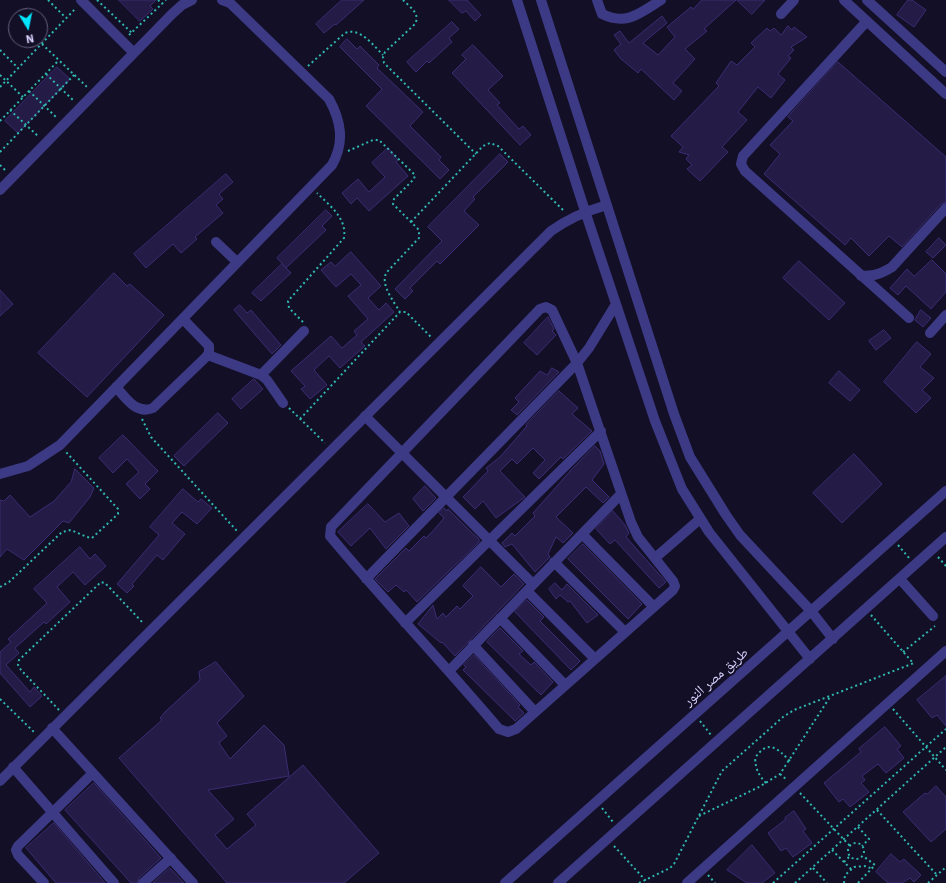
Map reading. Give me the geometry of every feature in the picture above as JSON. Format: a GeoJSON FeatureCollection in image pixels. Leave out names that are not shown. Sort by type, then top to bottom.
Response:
{"type":"FeatureCollection","features":[{"type":"Feature","properties":{"kind":"street"},"geometry":{"type":"LineString","coordinates":[[0,190],[134,52],[182,5],[192,0]]}},
{"type":"Feature","properties":{"kind":"street"},"geometry":{"type":"LineString","coordinates":[[517,0],[655,421],[682,488],[700,519],[742,575],[810,659]]}},
{"type":"Feature","properties":{"kind":"street"},"geometry":{"type":"LineString","coordinates":[[541,0],[674,414],[690,457],[740,535],[811,611],[833,639]]}},
{"type":"Feature","properties":{"kind":"street"},"geometry":{"type":"LineString","coordinates":[[597,0],[602,14],[620,19],[638,15],[661,0]]}},
{"type":"Feature","properties":{"kind":"street"},"geometry":{"type":"LineString","coordinates":[[781,14],[794,0]]}},
{"type":"Feature","properties":{"kind":"street"},"geometry":{"type":"LineString","coordinates":[[844,0],[946,94]]}},
{"type":"Feature","properties":{"kind":"street"},"geometry":{"type":"LineString","coordinates":[[82,1],[134,52]]}},
{"type":"Feature","properties":{"kind":"street"},"geometry":{"type":"LineString","coordinates":[[0,474],[28,466],[60,445],[332,165],[337,156],[341,132],[338,115],[329,100],[229,1]]}},
{"type":"Feature","properties":{"kind":"street"},"geometry":{"type":"LineString","coordinates":[[872,2],[946,72]]}},
{"type":"Feature","properties":{"kind":"street"},"geometry":{"type":"LineString","coordinates":[[867,21],[743,156],[741,160],[745,171],[909,318]]}},
{"type":"Feature","properties":{"kind":"street"},"geometry":{"type":"LineString","coordinates":[[0,781],[551,231],[585,211],[607,205]]}},
{"type":"Feature","properties":{"kind":"street"},"geometry":{"type":"LineString","coordinates":[[861,276],[872,276],[882,273],[892,267],[944,212]]}},
{"type":"Feature","properties":{"kind":"street"},"geometry":{"type":"LineString","coordinates":[[216,242],[237,262]]}},
{"type":"Feature","properties":{"kind":"street"},"geometry":{"type":"LineString","coordinates":[[366,579],[577,364],[589,348],[616,304]]}},
{"type":"Feature","properties":{"kind":"street"},"geometry":{"type":"LineString","coordinates":[[546,308],[552,310],[577,364],[601,431],[621,494],[638,537],[673,580],[675,586],[654,607],[535,712],[516,728],[508,732],[499,729],[366,579],[330,536],[329,532],[331,527],[540,309],[546,308]]}},
{"type":"Feature","properties":{"kind":"street"},"geometry":{"type":"LineString","coordinates":[[930,333],[946,315]]}},
{"type":"Feature","properties":{"kind":"street"},"geometry":{"type":"LineString","coordinates":[[116,387],[139,410],[153,408],[208,355],[209,346],[183,319]]}},
{"type":"Feature","properties":{"kind":"street"},"geometry":{"type":"LineString","coordinates":[[261,376],[304,330]]}},
{"type":"Feature","properties":{"kind":"street"},"geometry":{"type":"LineString","coordinates":[[208,355],[261,376],[267,380],[283,403]]}},
{"type":"Feature","properties":{"kind":"street"},"geometry":{"type":"LineString","coordinates":[[365,416],[489,540],[595,659]]}},
{"type":"Feature","properties":{"kind":"street"},"geometry":{"type":"LineString","coordinates":[[405,623],[601,431]]}},
{"type":"Feature","properties":{"kind":"street","name":"طريق مصر النور"},"geometry":{"type":"LineString","coordinates":[[505,883],[946,491]]}},
{"type":"Feature","properties":{"kind":"street"},"geometry":{"type":"LineString","coordinates":[[449,671],[621,494]]}},
{"type":"Feature","properties":{"kind":"street"},"geometry":{"type":"LineString","coordinates":[[655,558],[700,519]]}},
{"type":"Feature","properties":{"kind":"street"},"geometry":{"type":"LineString","coordinates":[[582,534],[654,607]]}},
{"type":"Feature","properties":{"kind":"street"},"geometry":{"type":"LineString","coordinates":[[558,883],[946,537]]}},
{"type":"Feature","properties":{"kind":"street"},"geometry":{"type":"LineString","coordinates":[[554,562],[625,632]]}},
{"type":"Feature","properties":{"kind":"street"},"geometry":{"type":"LineString","coordinates":[[900,579],[936,620]]}},
{"type":"Feature","properties":{"kind":"street"},"geometry":{"type":"LineString","coordinates":[[500,618],[565,685]]}},
{"type":"Feature","properties":{"kind":"street"},"geometry":{"type":"LineString","coordinates":[[474,645],[535,712]]}},
{"type":"Feature","properties":{"kind":"street"},"geometry":{"type":"LineString","coordinates":[[687,883],[946,651]]}},
{"type":"Feature","properties":{"kind":"street"},"geometry":{"type":"LineString","coordinates":[[52,728],[193,883]]}},
{"type":"Feature","properties":{"kind":"street"},"geometry":{"type":"LineString","coordinates":[[13,768],[114,883]]}},
{"type":"Feature","properties":{"kind":"street"},"geometry":{"type":"LineString","coordinates":[[44,883],[18,855],[16,850],[18,846],[52,811],[93,773]]}},
{"type":"Feature","properties":{"kind":"street"},"geometry":{"type":"LineString","coordinates":[[143,883],[171,858]]}},
{"type":"Feature","properties":{"kind":"path"},"geometry":{"type":"LineString","coordinates":[[48,0],[66,18]]}},
{"type":"Feature","properties":{"kind":"path"},"geometry":{"type":"LineString","coordinates":[[97,0],[132,33]]}},
{"type":"Feature","properties":{"kind":"path"},"geometry":{"type":"LineString","coordinates":[[158,0],[162,4]]}},
{"type":"Feature","properties":{"kind":"path"},"geometry":{"type":"LineString","coordinates":[[123,41],[166,0]]}},
{"type":"Feature","properties":{"kind":"path"},"geometry":{"type":"LineString","coordinates":[[383,55],[416,23],[416,14],[403,0]]}},
{"type":"Feature","properties":{"kind":"path"},"geometry":{"type":"LineString","coordinates":[[48,38],[82,1]]}},
{"type":"Feature","properties":{"kind":"path"},"geometry":{"type":"LineString","coordinates":[[302,73],[349,32],[360,33],[383,55],[385,65],[476,154]]}},
{"type":"Feature","properties":{"kind":"path"},"geometry":{"type":"LineString","coordinates":[[0,87],[38,48]]}},
{"type":"Feature","properties":{"kind":"path"},"geometry":{"type":"LineString","coordinates":[[46,48],[94,94]]}},
{"type":"Feature","properties":{"kind":"path"},"geometry":{"type":"LineString","coordinates":[[0,50],[18,68]]}},
{"type":"Feature","properties":{"kind":"path"},"geometry":{"type":"LineString","coordinates":[[0,121],[59,60]]}},
{"type":"Feature","properties":{"kind":"path"},"geometry":{"type":"LineString","coordinates":[[46,74],[81,107]]}},
{"type":"Feature","properties":{"kind":"path"},"geometry":{"type":"LineString","coordinates":[[0,75],[23,97]]}},
{"type":"Feature","properties":{"kind":"path"},"geometry":{"type":"LineString","coordinates":[[0,152],[1,149],[74,75]]}},
{"type":"Feature","properties":{"kind":"path"},"geometry":{"type":"LineString","coordinates":[[29,91],[64,125]]}},
{"type":"Feature","properties":{"kind":"path"},"geometry":{"type":"LineString","coordinates":[[10,110],[45,144]]}},
{"type":"Feature","properties":{"kind":"path"},"geometry":{"type":"LineString","coordinates":[[337,156],[375,139],[382,141],[414,172],[414,179],[393,202],[396,208],[419,230],[419,238],[384,277],[385,284],[400,312]]}},
{"type":"Feature","properties":{"kind":"path"},"geometry":{"type":"LineString","coordinates":[[411,222],[486,144],[498,146],[571,218]]}},
{"type":"Feature","properties":{"kind":"path"},"geometry":{"type":"LineString","coordinates":[[304,330],[304,323],[289,308],[288,301],[344,238],[345,231],[340,216],[311,186]]}},
{"type":"Feature","properties":{"kind":"path"},"geometry":{"type":"LineString","coordinates":[[300,419],[400,312],[406,312],[437,344]]}},
{"type":"Feature","properties":{"kind":"path"},"geometry":{"type":"LineString","coordinates":[[283,403],[331,450]]}},
{"type":"Feature","properties":{"kind":"path"},"geometry":{"type":"LineString","coordinates":[[139,410],[150,437],[244,537]]}},
{"type":"Feature","properties":{"kind":"path"},"geometry":{"type":"LineString","coordinates":[[0,587],[9,582],[62,532],[71,530],[92,538],[118,514],[118,510],[60,445]]}},
{"type":"Feature","properties":{"kind":"path"},"geometry":{"type":"LineString","coordinates":[[892,539],[916,565]]}},
{"type":"Feature","properties":{"kind":"path"},"geometry":{"type":"LineString","coordinates":[[65,716],[21,670],[18,665],[19,660],[102,582],[105,583],[151,630]]}},
{"type":"Feature","properties":{"kind":"path"},"geometry":{"type":"LineString","coordinates":[[865,609],[922,672]]}},
{"type":"Feature","properties":{"kind":"path"},"geometry":{"type":"LineString","coordinates":[[903,652],[936,620]]}},
{"type":"Feature","properties":{"kind":"path"},"geometry":{"type":"LineString","coordinates":[[639,883],[670,868],[674,864],[722,771],[783,717],[794,710],[914,663]]}},
{"type":"Feature","properties":{"kind":"path"},"geometry":{"type":"LineString","coordinates":[[698,816],[766,783],[780,774],[790,761],[831,696]]}},
{"type":"Feature","properties":{"kind":"path"},"geometry":{"type":"LineString","coordinates":[[0,699],[42,739]]}},
{"type":"Feature","properties":{"kind":"path"},"geometry":{"type":"LineString","coordinates":[[888,703],[946,770]]}},
{"type":"Feature","properties":{"kind":"path"},"geometry":{"type":"LineString","coordinates":[[695,715],[717,742]]}},
{"type":"Feature","properties":{"kind":"path"},"geometry":{"type":"LineString","coordinates":[[773,883],[946,729]]}},
{"type":"Feature","properties":{"kind":"path"},"geometry":{"type":"LineString","coordinates":[[766,783],[757,773],[755,758],[760,750],[767,746],[775,748],[790,761]]}},
{"type":"Feature","properties":{"kind":"path"},"geometry":{"type":"LineString","coordinates":[[795,883],[946,747]]}},
{"type":"Feature","properties":{"kind":"path"},"geometry":{"type":"LineString","coordinates":[[794,787],[833,830],[850,846]]}},
{"type":"Feature","properties":{"kind":"path"},"geometry":{"type":"LineString","coordinates":[[597,802],[619,829]]}},
{"type":"Feature","properties":{"kind":"path"},"geometry":{"type":"LineString","coordinates":[[877,810],[937,875]]}},
{"type":"Feature","properties":{"kind":"path"},"geometry":{"type":"LineString","coordinates":[[858,827],[869,839],[862,846]]}},
{"type":"Feature","properties":{"kind":"path"},"geometry":{"type":"LineString","coordinates":[[608,839],[648,883]]}},
{"type":"Feature","properties":{"kind":"path"},"geometry":{"type":"LineString","coordinates":[[856,843],[862,846],[864,849],[863,856],[856,859],[850,856],[848,853],[850,846],[856,843]]}},
{"type":"Feature","properties":{"kind":"path"},"geometry":{"type":"LineString","coordinates":[[832,850],[851,869]]}},
{"type":"Feature","properties":{"kind":"path"},"geometry":{"type":"LineString","coordinates":[[844,862],[850,856]]}},
{"type":"Feature","properties":{"kind":"path"},"geometry":{"type":"LineString","coordinates":[[860,882],[875,865],[863,856]]}},
{"type":"Feature","properties":{"kind":"path"},"geometry":{"type":"LineString","coordinates":[[844,883],[846,875],[851,869],[860,865],[872,869]]}},
{"type":"Feature","properties":{"kind":"path"},"geometry":{"type":"LineString","coordinates":[[928,883],[946,867]]}},
{"type":"Feature","properties":{"kind":"path"},"geometry":{"type":"LineString","coordinates":[[813,868],[827,883]]}},
{"type":"Feature","properties":{"kind":"building"},"geometry":{"type":"Polygon","coordinates":[[[119,0],[156,0],[150,6],[153,9],[140,21],[119,0]]]}},
{"type":"Feature","properties":{"kind":"building"},"geometry":{"type":"Polygon","coordinates":[[[342,0],[364,0],[336,25],[335,24],[324,33],[316,24],[342,0]]]}},
{"type":"Feature","properties":{"kind":"building"},"geometry":{"type":"Polygon","coordinates":[[[449,0],[467,0],[481,15],[475,21],[466,11],[462,13],[449,0]]]}},
{"type":"Feature","properties":{"kind":"building"},"geometry":{"type":"Polygon","coordinates":[[[702,0],[736,0],[704,29],[707,31],[685,49],[695,59],[673,83],[682,91],[674,100],[641,69],[638,73],[621,59],[614,50],[621,44],[614,35],[620,31],[629,43],[662,16],[667,23],[643,43],[658,55],[675,37],[667,27],[691,7],[693,9],[702,0]]]}},
{"type":"Feature","properties":{"kind":"building"},"geometry":{"type":"Polygon","coordinates":[[[737,0],[765,0],[752,14],[737,0]]]}},
{"type":"Feature","properties":{"kind":"building"},"geometry":{"type":"Polygon","coordinates":[[[908,0],[912,0],[926,10],[914,27],[897,15],[908,0]]]}},
{"type":"Feature","properties":{"kind":"building"},"geometry":{"type":"Polygon","coordinates":[[[452,22],[459,29],[449,38],[452,42],[429,63],[427,61],[416,72],[407,62],[452,22]]]}},
{"type":"Feature","properties":{"kind":"building"},"geometry":{"type":"Polygon","coordinates":[[[788,26],[792,30],[794,27],[807,37],[791,47],[794,50],[788,56],[791,58],[778,74],[785,80],[771,98],[758,87],[738,112],[747,120],[722,147],[728,152],[700,181],[687,169],[692,165],[686,159],[689,155],[679,152],[683,147],[671,136],[719,86],[716,83],[731,61],[737,65],[755,47],[751,43],[767,28],[770,31],[774,28],[781,35],[788,26]]]}},
{"type":"Feature","properties":{"kind":"building"},"geometry":{"type":"Polygon","coordinates":[[[347,39],[357,49],[360,46],[379,65],[377,68],[423,112],[410,126],[441,157],[439,160],[449,170],[440,179],[366,106],[382,89],[340,47],[347,39]]]}},
{"type":"Feature","properties":{"kind":"building"},"geometry":{"type":"Polygon","coordinates":[[[473,45],[503,76],[488,90],[500,103],[497,105],[519,129],[523,126],[531,135],[520,145],[452,73],[466,59],[462,55],[473,45]]]}},
{"type":"Feature","properties":{"kind":"building"},"geometry":{"type":"Polygon","coordinates":[[[838,62],[946,157],[946,202],[941,204],[902,247],[889,236],[869,256],[851,238],[845,245],[764,174],[780,154],[770,145],[793,121],[788,117],[838,62]]]}},
{"type":"Feature","properties":{"kind":"building"},"geometry":{"type":"Polygon","coordinates":[[[57,67],[70,79],[18,133],[5,121],[57,67]]]}},
{"type":"Feature","properties":{"kind":"building"},"geometry":{"type":"Polygon","coordinates":[[[388,148],[398,160],[396,162],[408,176],[369,211],[357,198],[351,204],[342,193],[358,179],[369,192],[385,177],[372,163],[388,148]]]}},
{"type":"Feature","properties":{"kind":"building"},"geometry":{"type":"Polygon","coordinates":[[[500,154],[508,162],[473,197],[475,199],[464,211],[479,225],[440,264],[437,261],[410,288],[413,291],[405,299],[395,289],[442,241],[428,227],[500,154]]]}},
{"type":"Feature","properties":{"kind":"building"},"geometry":{"type":"Polygon","coordinates":[[[226,174],[233,182],[219,194],[223,199],[216,205],[223,213],[195,237],[197,239],[181,253],[173,244],[146,268],[134,254],[226,174]]]}},
{"type":"Feature","properties":{"kind":"building"},"geometry":{"type":"Polygon","coordinates":[[[326,210],[332,216],[322,226],[326,230],[286,268],[277,258],[326,210]]]}},
{"type":"Feature","properties":{"kind":"building"},"geometry":{"type":"Polygon","coordinates":[[[939,238],[946,245],[933,258],[926,252],[939,238]]]}},
{"type":"Feature","properties":{"kind":"building"},"geometry":{"type":"Polygon","coordinates":[[[351,252],[381,286],[368,298],[379,310],[386,303],[394,312],[361,342],[365,346],[340,368],[329,356],[314,370],[327,385],[310,399],[301,389],[305,386],[291,371],[331,336],[342,348],[357,335],[354,331],[368,319],[348,296],[361,285],[351,274],[336,287],[321,270],[331,262],[335,266],[351,252]]]}},
{"type":"Feature","properties":{"kind":"building"},"geometry":{"type":"Polygon","coordinates":[[[932,260],[946,274],[946,292],[931,309],[906,286],[898,295],[890,288],[907,269],[914,276],[932,260]]]}},
{"type":"Feature","properties":{"kind":"building"},"geometry":{"type":"Polygon","coordinates":[[[799,261],[845,303],[829,320],[783,278],[799,261]]]}},
{"type":"Feature","properties":{"kind":"building"},"geometry":{"type":"Polygon","coordinates":[[[282,264],[291,273],[261,301],[252,293],[282,264]]]}},
{"type":"Feature","properties":{"kind":"building"},"geometry":{"type":"Polygon","coordinates":[[[114,273],[127,286],[130,284],[164,315],[87,397],[38,353],[114,273]]]}},
{"type":"Feature","properties":{"kind":"building"},"geometry":{"type":"Polygon","coordinates":[[[0,290],[13,304],[0,316],[0,290]]]}},
{"type":"Feature","properties":{"kind":"building"},"geometry":{"type":"Polygon","coordinates":[[[240,305],[247,313],[251,310],[281,345],[272,354],[234,310],[240,305]]]}},
{"type":"Feature","properties":{"kind":"building"},"geometry":{"type":"Polygon","coordinates":[[[921,310],[931,318],[923,327],[915,320],[921,310]]]}},
{"type":"Feature","properties":{"kind":"building"},"geometry":{"type":"Polygon","coordinates":[[[548,317],[554,329],[552,331],[556,335],[537,355],[524,343],[548,317]]]}},
{"type":"Feature","properties":{"kind":"building"},"geometry":{"type":"Polygon","coordinates":[[[884,330],[891,338],[876,350],[869,341],[884,330]]]}},
{"type":"Feature","properties":{"kind":"building"},"geometry":{"type":"Polygon","coordinates":[[[917,342],[931,354],[920,367],[934,378],[922,390],[931,398],[916,413],[884,382],[917,342]]]}},
{"type":"Feature","properties":{"kind":"building"},"geometry":{"type":"Polygon","coordinates":[[[552,368],[559,372],[517,415],[511,410],[519,402],[515,398],[540,371],[547,375],[552,368]]]}},
{"type":"Feature","properties":{"kind":"building"},"geometry":{"type":"Polygon","coordinates":[[[839,371],[860,390],[850,401],[829,383],[839,371]]]}},
{"type":"Feature","properties":{"kind":"building"},"geometry":{"type":"Polygon","coordinates":[[[254,379],[263,389],[241,409],[232,399],[254,379]]]}},
{"type":"Feature","properties":{"kind":"building"},"geometry":{"type":"Polygon","coordinates":[[[559,391],[578,408],[572,414],[592,431],[563,459],[561,457],[539,479],[533,473],[545,460],[533,448],[517,464],[512,459],[500,471],[525,497],[496,518],[483,501],[475,509],[463,497],[488,471],[486,468],[500,457],[527,426],[526,425],[559,391]]]}},
{"type":"Feature","properties":{"kind":"building"},"geometry":{"type":"Polygon","coordinates":[[[218,413],[228,423],[184,466],[174,456],[218,413]]]}},
{"type":"Feature","properties":{"kind":"building"},"geometry":{"type":"Polygon","coordinates":[[[123,435],[158,471],[145,484],[150,489],[140,499],[126,484],[139,472],[127,459],[113,473],[99,458],[123,435]]]}},
{"type":"Feature","properties":{"kind":"building"},"geometry":{"type":"Polygon","coordinates":[[[595,446],[600,451],[604,464],[592,480],[609,497],[603,503],[586,487],[556,517],[573,533],[563,543],[556,537],[548,554],[550,557],[535,572],[512,544],[505,547],[502,543],[512,533],[515,536],[535,516],[533,513],[572,469],[595,446]]]}},
{"type":"Feature","properties":{"kind":"building"},"geometry":{"type":"Polygon","coordinates":[[[854,454],[882,484],[842,523],[813,493],[854,454]]]}},
{"type":"Feature","properties":{"kind":"building"},"geometry":{"type":"Polygon","coordinates":[[[75,469],[94,488],[90,497],[69,523],[63,521],[24,560],[7,549],[0,557],[0,500],[4,501],[10,495],[30,517],[54,501],[71,482],[75,469]]]}},
{"type":"Feature","properties":{"kind":"building"},"geometry":{"type":"Polygon","coordinates":[[[425,486],[436,498],[423,511],[413,499],[425,486]]]}},
{"type":"Feature","properties":{"kind":"building"},"geometry":{"type":"Polygon","coordinates":[[[183,489],[198,502],[201,499],[212,508],[197,524],[182,512],[172,523],[185,534],[163,560],[157,555],[132,584],[134,586],[127,593],[117,584],[159,535],[150,527],[183,489]]]}},
{"type":"Feature","properties":{"kind":"building"},"geometry":{"type":"Polygon","coordinates":[[[368,504],[385,522],[399,513],[409,526],[386,549],[370,528],[351,546],[338,532],[368,504]]]}},
{"type":"Feature","properties":{"kind":"building"},"geometry":{"type":"Polygon","coordinates":[[[444,508],[447,511],[448,509],[479,539],[479,542],[417,602],[406,590],[404,592],[396,585],[388,592],[375,579],[406,548],[409,551],[424,536],[426,538],[432,532],[444,518],[439,513],[444,508]]]}},
{"type":"Feature","properties":{"kind":"building"},"geometry":{"type":"Polygon","coordinates":[[[613,511],[625,525],[629,533],[626,537],[666,582],[659,588],[615,540],[610,544],[596,529],[613,511]]]}},
{"type":"Feature","properties":{"kind":"building"},"geometry":{"type":"Polygon","coordinates":[[[583,544],[642,604],[628,619],[568,559],[583,544]]]}},
{"type":"Feature","properties":{"kind":"building"},"geometry":{"type":"Polygon","coordinates":[[[80,547],[90,559],[95,554],[106,566],[85,585],[73,572],[57,587],[70,602],[46,624],[44,622],[15,648],[19,653],[6,665],[30,692],[34,687],[42,696],[30,707],[0,673],[0,652],[11,642],[8,639],[47,603],[34,589],[80,547]]]}},
{"type":"Feature","properties":{"kind":"building"},"geometry":{"type":"Polygon","coordinates":[[[481,567],[501,587],[514,574],[524,584],[455,656],[442,642],[441,643],[418,624],[433,605],[437,619],[443,613],[446,617],[457,606],[460,609],[473,596],[463,586],[481,567]]]}},
{"type":"Feature","properties":{"kind":"building"},"geometry":{"type":"Polygon","coordinates":[[[555,583],[562,590],[567,584],[598,615],[587,623],[570,601],[568,602],[560,595],[556,599],[549,589],[555,583]]]}},
{"type":"Feature","properties":{"kind":"building"},"geometry":{"type":"Polygon","coordinates":[[[527,600],[544,617],[540,621],[580,661],[571,670],[515,612],[527,600]]]}},
{"type":"Feature","properties":{"kind":"building"},"geometry":{"type":"Polygon","coordinates":[[[500,628],[523,651],[519,654],[531,665],[534,662],[553,682],[541,695],[487,642],[500,628]]]}},
{"type":"Feature","properties":{"kind":"building"},"geometry":{"type":"Polygon","coordinates":[[[474,655],[520,705],[518,707],[524,713],[515,721],[463,670],[466,667],[464,665],[474,655]]]}},
{"type":"Feature","properties":{"kind":"building"},"geometry":{"type":"Polygon","coordinates":[[[216,662],[244,696],[217,723],[227,736],[219,743],[230,759],[264,725],[284,745],[289,776],[208,790],[234,819],[215,835],[227,849],[256,825],[247,814],[303,765],[379,853],[344,883],[227,883],[119,758],[162,720],[160,718],[166,711],[200,680],[199,672],[216,662]]]}},
{"type":"Feature","properties":{"kind":"building"},"geometry":{"type":"Polygon","coordinates":[[[946,676],[946,726],[937,715],[932,718],[917,700],[946,676]]]}},
{"type":"Feature","properties":{"kind":"building"},"geometry":{"type":"Polygon","coordinates":[[[885,727],[901,746],[897,749],[904,758],[886,773],[878,764],[862,776],[865,780],[861,783],[869,792],[850,807],[843,799],[839,802],[824,783],[861,752],[859,749],[885,727]]]}},
{"type":"Feature","properties":{"kind":"building"},"geometry":{"type":"Polygon","coordinates":[[[94,783],[161,858],[139,878],[137,883],[131,883],[65,810],[94,783]]]}},
{"type":"Feature","properties":{"kind":"building"},"geometry":{"type":"Polygon","coordinates":[[[936,786],[946,797],[946,829],[931,842],[903,812],[925,793],[927,794],[936,786]]]}},
{"type":"Feature","properties":{"kind":"building"},"geometry":{"type":"Polygon","coordinates":[[[794,811],[806,829],[803,831],[812,843],[793,857],[786,848],[781,851],[768,833],[794,811]]]}},
{"type":"Feature","properties":{"kind":"building"},"geometry":{"type":"Polygon","coordinates":[[[54,823],[105,883],[56,883],[26,848],[54,823]]]}},
{"type":"Feature","properties":{"kind":"building"},"geometry":{"type":"Polygon","coordinates":[[[752,845],[775,873],[762,883],[747,883],[727,870],[752,845]]]}},
{"type":"Feature","properties":{"kind":"building"},"geometry":{"type":"Polygon","coordinates":[[[891,854],[900,862],[904,859],[921,875],[914,882],[910,878],[902,883],[888,883],[876,872],[891,854]]]}},
{"type":"Feature","properties":{"kind":"building"},"geometry":{"type":"Polygon","coordinates":[[[170,868],[184,883],[153,883],[170,868]]]}}]}
